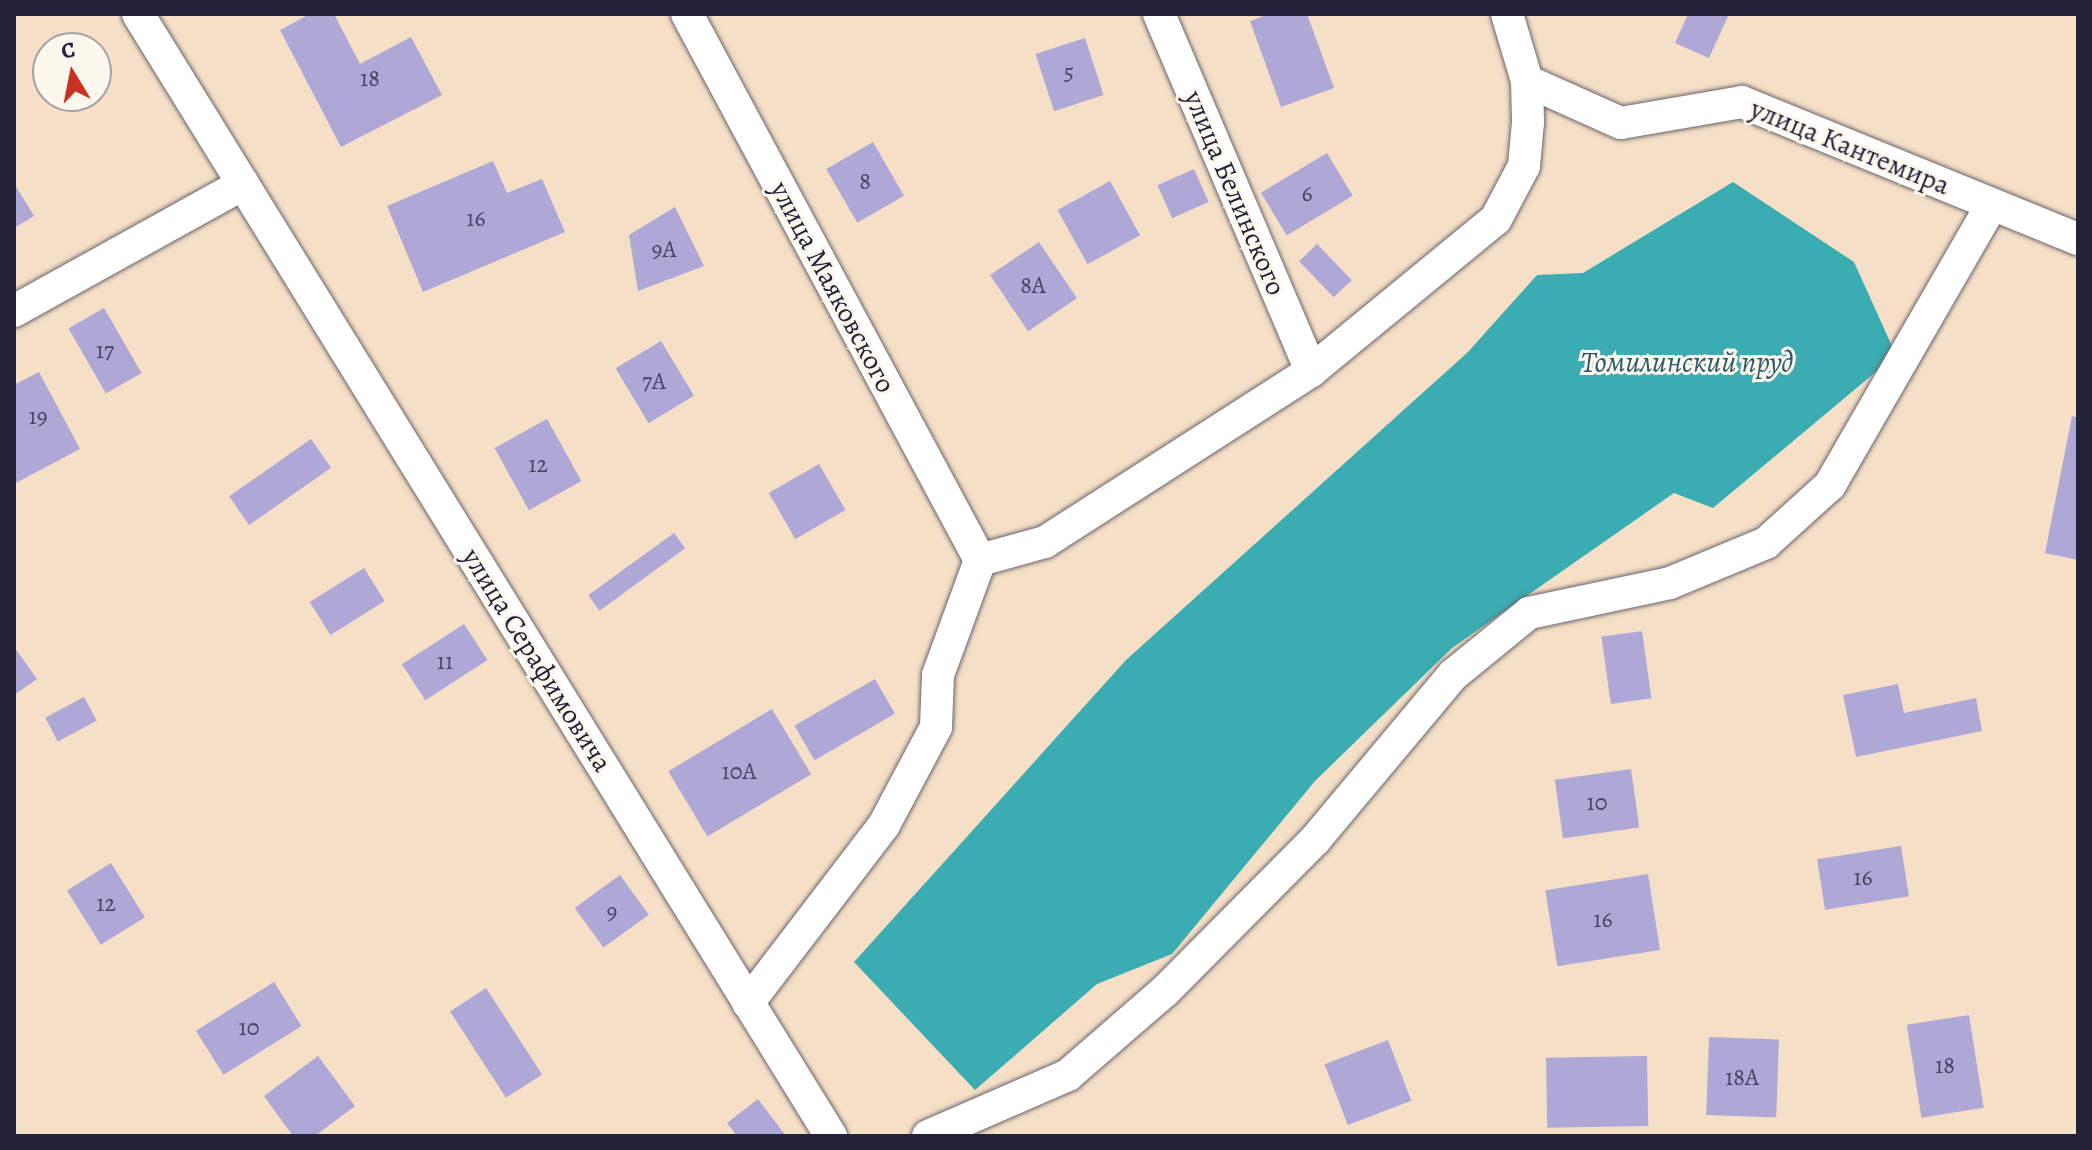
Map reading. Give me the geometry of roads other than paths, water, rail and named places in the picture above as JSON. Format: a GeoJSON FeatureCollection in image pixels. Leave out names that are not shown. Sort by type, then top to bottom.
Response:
{"type":"FeatureCollection","features":[{"type":"Feature","properties":{"kind":"street","name":"улица Серафимовича"},"geometry":{"type":"LineString","coordinates":[[138,14],[831,1136]]}},
{"type":"Feature","properties":{"kind":"street","name":"улица Маяковского"},"geometry":{"type":"LineString","coordinates":[[687,14],[980,560]]}},
{"type":"Feature","properties":{"kind":"street","name":"улица Белинского"},"geometry":{"type":"LineString","coordinates":[[1159,14],[1311,371]]}},
{"type":"Feature","properties":{"kind":"street"},"geometry":{"type":"LineString","coordinates":[[748,1003],[884,825],[936,727],[938,675],[980,560],[1045,542],[1311,371],[1496,219],[1524,166],[1527,81],[1507,14]]}},
{"type":"Feature","properties":{"kind":"street","name":"улица Кантемира"},"geometry":{"type":"LineString","coordinates":[[1527,81],[1621,123],[1742,102],[2078,239]]}},
{"type":"Feature","properties":{"kind":"street"},"geometry":{"type":"LineString","coordinates":[[14,311],[243,184]]}},
{"type":"Feature","properties":{"kind":"street"},"geometry":{"type":"LineString","coordinates":[[928,1136],[1068,1075],[1165,991],[1315,840],[1453,675],[1529,613],[1670,583],[1766,543],[1830,485],[1992,204]]}},
{"type":"Feature","properties":{"kind":"water","name":"Томилинский пруд"},"geometry":{"type":"Polygon","coordinates":[[[1733,182],[1854,262],[1896,355],[1713,508],[1674,493],[1452,648],[1315,781],[1172,954],[1097,984],[975,1090],[854,962],[1126,660],[1468,352],[1537,275],[1583,273],[1733,182]]]}}]}
